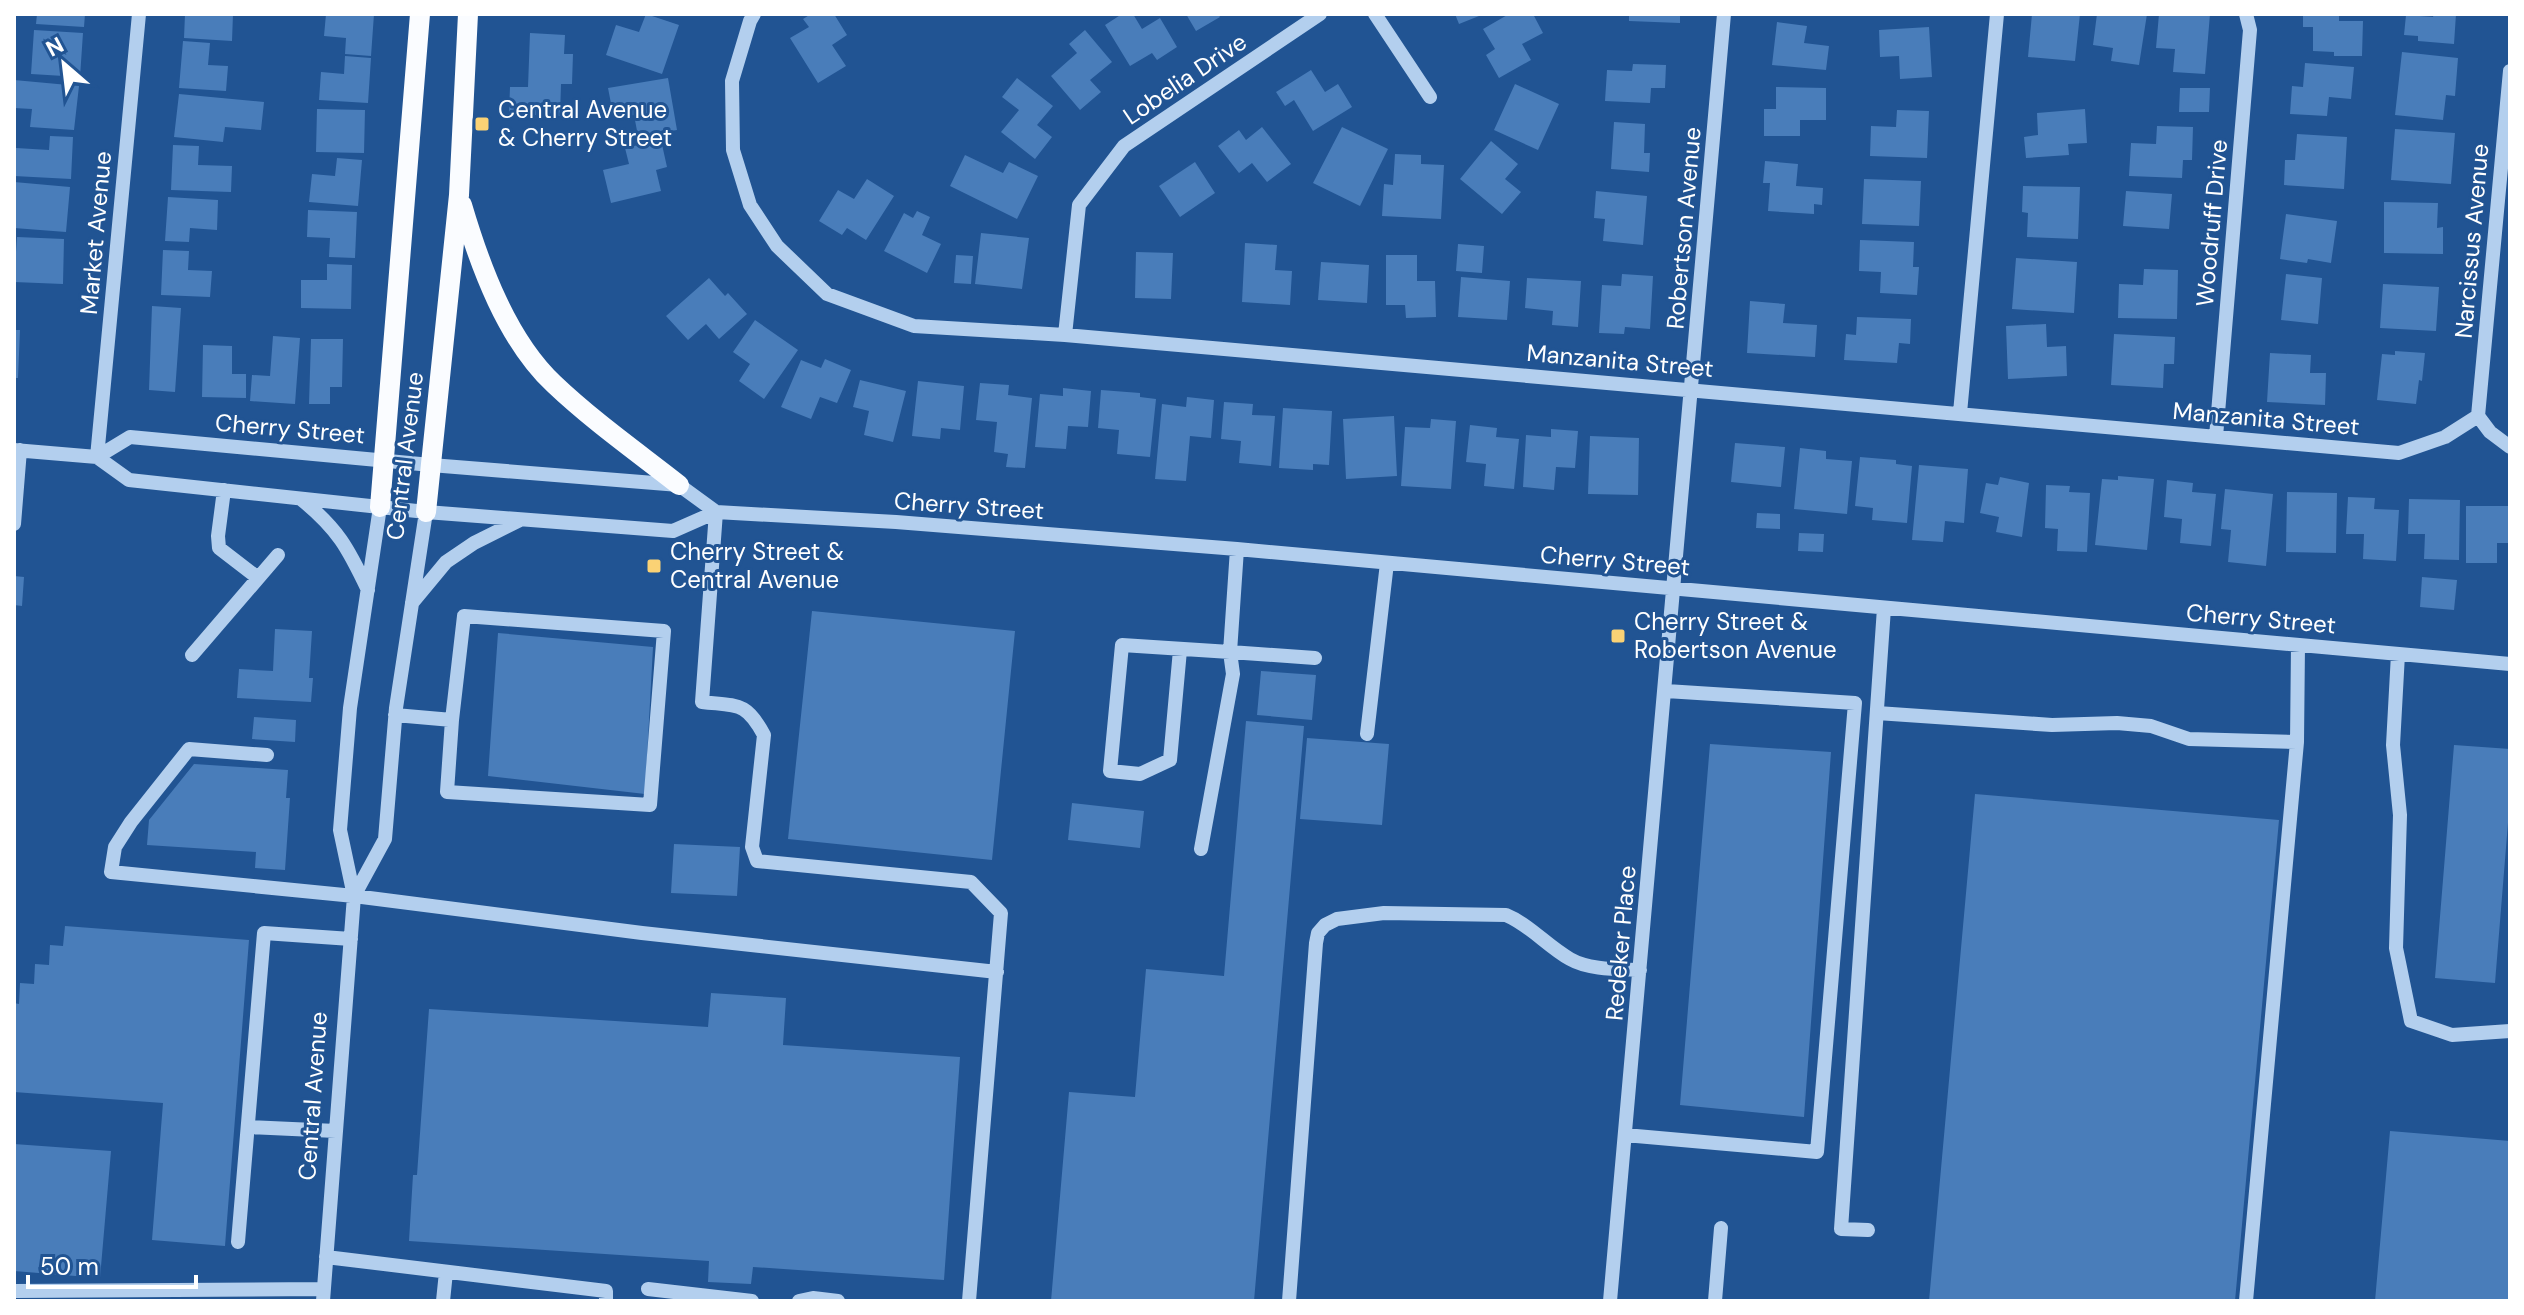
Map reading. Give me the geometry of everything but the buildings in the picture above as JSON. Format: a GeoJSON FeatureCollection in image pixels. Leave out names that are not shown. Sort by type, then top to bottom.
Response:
{"type":"FeatureCollection","features":[{"type":"Feature","properties":{"kind":"main road","name":"Central Avenue"},"geometry":{"type":"LineString","coordinates":[[380,507],[420,14]]}},
{"type":"Feature","properties":{"kind":"main road","name":"Central Avenue"},"geometry":{"type":"LineString","coordinates":[[426,512],[459,195],[468,14]]}},
{"type":"Feature","properties":{"kind":"main road"},"geometry":{"type":"LineString","coordinates":[[459,195],[478,259],[512,330],[552,383],[679,485]]}},
{"type":"Feature","properties":{"kind":"street","name":"Market Avenue"},"geometry":{"type":"LineString","coordinates":[[97,457],[139,14]]}},
{"type":"Feature","properties":{"kind":"street","name":"Manzanita Street"},"geometry":{"type":"LineString","coordinates":[[754,14],[732,81],[733,150],[750,205],[777,246],[827,294],[914,326],[1065,335],[2399,453],[2445,437],[2478,416]]}},
{"type":"Feature","properties":{"kind":"street","name":"Lobelia Drive"},"geometry":{"type":"LineString","coordinates":[[1065,335],[1079,205],[1124,146],[1320,14]]}},
{"type":"Feature","properties":{"kind":"street"},"geometry":{"type":"LineString","coordinates":[[1375,14],[1430,97]]}},
{"type":"Feature","properties":{"kind":"street","name":"Robertson Avenue"},"geometry":{"type":"LineString","coordinates":[[1675,589],[1724,14]]}},
{"type":"Feature","properties":{"kind":"street"},"geometry":{"type":"LineString","coordinates":[[1960,413],[1997,14]]}},
{"type":"Feature","properties":{"kind":"street","name":"Woodruff Drive"},"geometry":{"type":"LineString","coordinates":[[2216,437],[2250,30],[2246,14]]}},
{"type":"Feature","properties":{"kind":"street","name":"Narcissus Avenue"},"geometry":{"type":"LineString","coordinates":[[2478,416],[2510,71]]}},
{"type":"Feature","properties":{"kind":"street"},"geometry":{"type":"LineString","coordinates":[[2478,416],[2490,432],[2510,447]]}},
{"type":"Feature","properties":{"kind":"street","name":"Cherry Street"},"geometry":{"type":"LineString","coordinates":[[679,485],[130,437],[97,457],[129,480],[426,512],[673,531],[716,512],[896,522],[1237,549],[2510,664]]}},
{"type":"Feature","properties":{"kind":"street"},"geometry":{"type":"LineString","coordinates":[[14,524],[17,450],[97,457]]}},
{"type":"Feature","properties":{"kind":"street"},"geometry":{"type":"LineString","coordinates":[[679,485],[716,512],[702,702],[743,707],[756,719],[764,735],[752,847],[757,861],[971,882],[1001,913],[969,1301]]}},
{"type":"Feature","properties":{"kind":"street"},"geometry":{"type":"LineString","coordinates":[[224,490],[219,548],[258,578]]}},
{"type":"Feature","properties":{"kind":"street"},"geometry":{"type":"LineString","coordinates":[[301,498],[339,535],[368,590]]}},
{"type":"Feature","properties":{"kind":"street","name":"Central Avenue"},"geometry":{"type":"LineString","coordinates":[[323,1295],[354,896],[340,830],[350,708],[380,507]]}},
{"type":"Feature","properties":{"kind":"street","name":"Central Avenue"},"geometry":{"type":"LineString","coordinates":[[354,896],[385,839],[395,715],[426,512]]}},
{"type":"Feature","properties":{"kind":"street"},"geometry":{"type":"LineString","coordinates":[[411,604],[446,562],[474,543],[521,519]]}},
{"type":"Feature","properties":{"kind":"street"},"geometry":{"type":"LineString","coordinates":[[1201,849],[1233,674],[1230,652],[1237,549]]}},
{"type":"Feature","properties":{"kind":"street"},"geometry":{"type":"LineString","coordinates":[[192,655],[278,555]]}},
{"type":"Feature","properties":{"kind":"street"},"geometry":{"type":"LineString","coordinates":[[1367,734],[1387,563]]}},
{"type":"Feature","properties":{"kind":"street","name":"Redeker Place"},"geometry":{"type":"LineString","coordinates":[[1610,1301],[1675,589]]}},
{"type":"Feature","properties":{"kind":"street"},"geometry":{"type":"LineString","coordinates":[[1868,1230],[1841,1229],[1884,608]]}},
{"type":"Feature","properties":{"kind":"street"},"geometry":{"type":"LineString","coordinates":[[464,616],[664,631],[650,805],[447,792],[452,720],[464,616]]}},
{"type":"Feature","properties":{"kind":"street"},"geometry":{"type":"LineString","coordinates":[[1180,650],[1170,760],[1140,774],[1110,771],[1122,645],[1315,658]]}},
{"type":"Feature","properties":{"kind":"street"},"geometry":{"type":"LineString","coordinates":[[2246,1301],[2297,742],[2298,645]]}},
{"type":"Feature","properties":{"kind":"street"},"geometry":{"type":"LineString","coordinates":[[2398,654],[2393,745],[2400,815],[2396,948],[2411,1021],[2452,1035],[2510,1031]]}},
{"type":"Feature","properties":{"kind":"street"},"geometry":{"type":"LineString","coordinates":[[1625,1135],[1817,1152],[1855,703],[1666,691]]}},
{"type":"Feature","properties":{"kind":"street"},"geometry":{"type":"LineString","coordinates":[[1877,713],[2052,725],[2117,723],[2151,726],[2189,739],[2297,742]]}},
{"type":"Feature","properties":{"kind":"street"},"geometry":{"type":"LineString","coordinates":[[395,715],[452,720]]}},
{"type":"Feature","properties":{"kind":"street"},"geometry":{"type":"LineString","coordinates":[[267,755],[189,749],[115,847],[111,872],[354,896],[657,935],[997,972]]}},
{"type":"Feature","properties":{"kind":"street"},"geometry":{"type":"LineString","coordinates":[[1289,1301],[1316,943],[1318,933],[1325,925],[1337,919],[1384,913],[1506,915],[1521,921],[1572,961],[1611,969],[1640,970]]}},
{"type":"Feature","properties":{"kind":"street"},"geometry":{"type":"LineString","coordinates":[[238,1242],[264,933],[351,939]]}},
{"type":"Feature","properties":{"kind":"street"},"geometry":{"type":"LineString","coordinates":[[249,1127],[336,1131]]}},
{"type":"Feature","properties":{"kind":"street"},"geometry":{"type":"LineString","coordinates":[[1715,1301],[1721,1228]]}},
{"type":"Feature","properties":{"kind":"street"},"geometry":{"type":"LineString","coordinates":[[326,1257],[606,1291],[606,1301]]}},
{"type":"Feature","properties":{"kind":"street"},"geometry":{"type":"LineString","coordinates":[[443,1301],[446,1272]]}},
{"type":"Feature","properties":{"kind":"street"},"geometry":{"type":"LineString","coordinates":[[648,1289],[752,1301]]}},
{"type":"Feature","properties":{"kind":"street"},"geometry":{"type":"LineString","coordinates":[[14,1291],[323,1295]]}},
{"type":"Feature","properties":{"kind":"street"},"geometry":{"type":"LineString","coordinates":[[799,1301],[813,1298],[838,1301]]}},
{"type":"Feature","properties":{"kind":"place","name":"Central Avenue & Cherry Street"},"geometry":{"type":"Point","coordinates":[482,124]}},
{"type":"Feature","properties":{"kind":"place","name":"Cherry Street & Central Avenue"},"geometry":{"type":"Point","coordinates":[654,566]}},
{"type":"Feature","properties":{"kind":"place","name":"Cherry Street & Robertson Avenue"},"geometry":{"type":"Point","coordinates":[1618,636]}}]}
